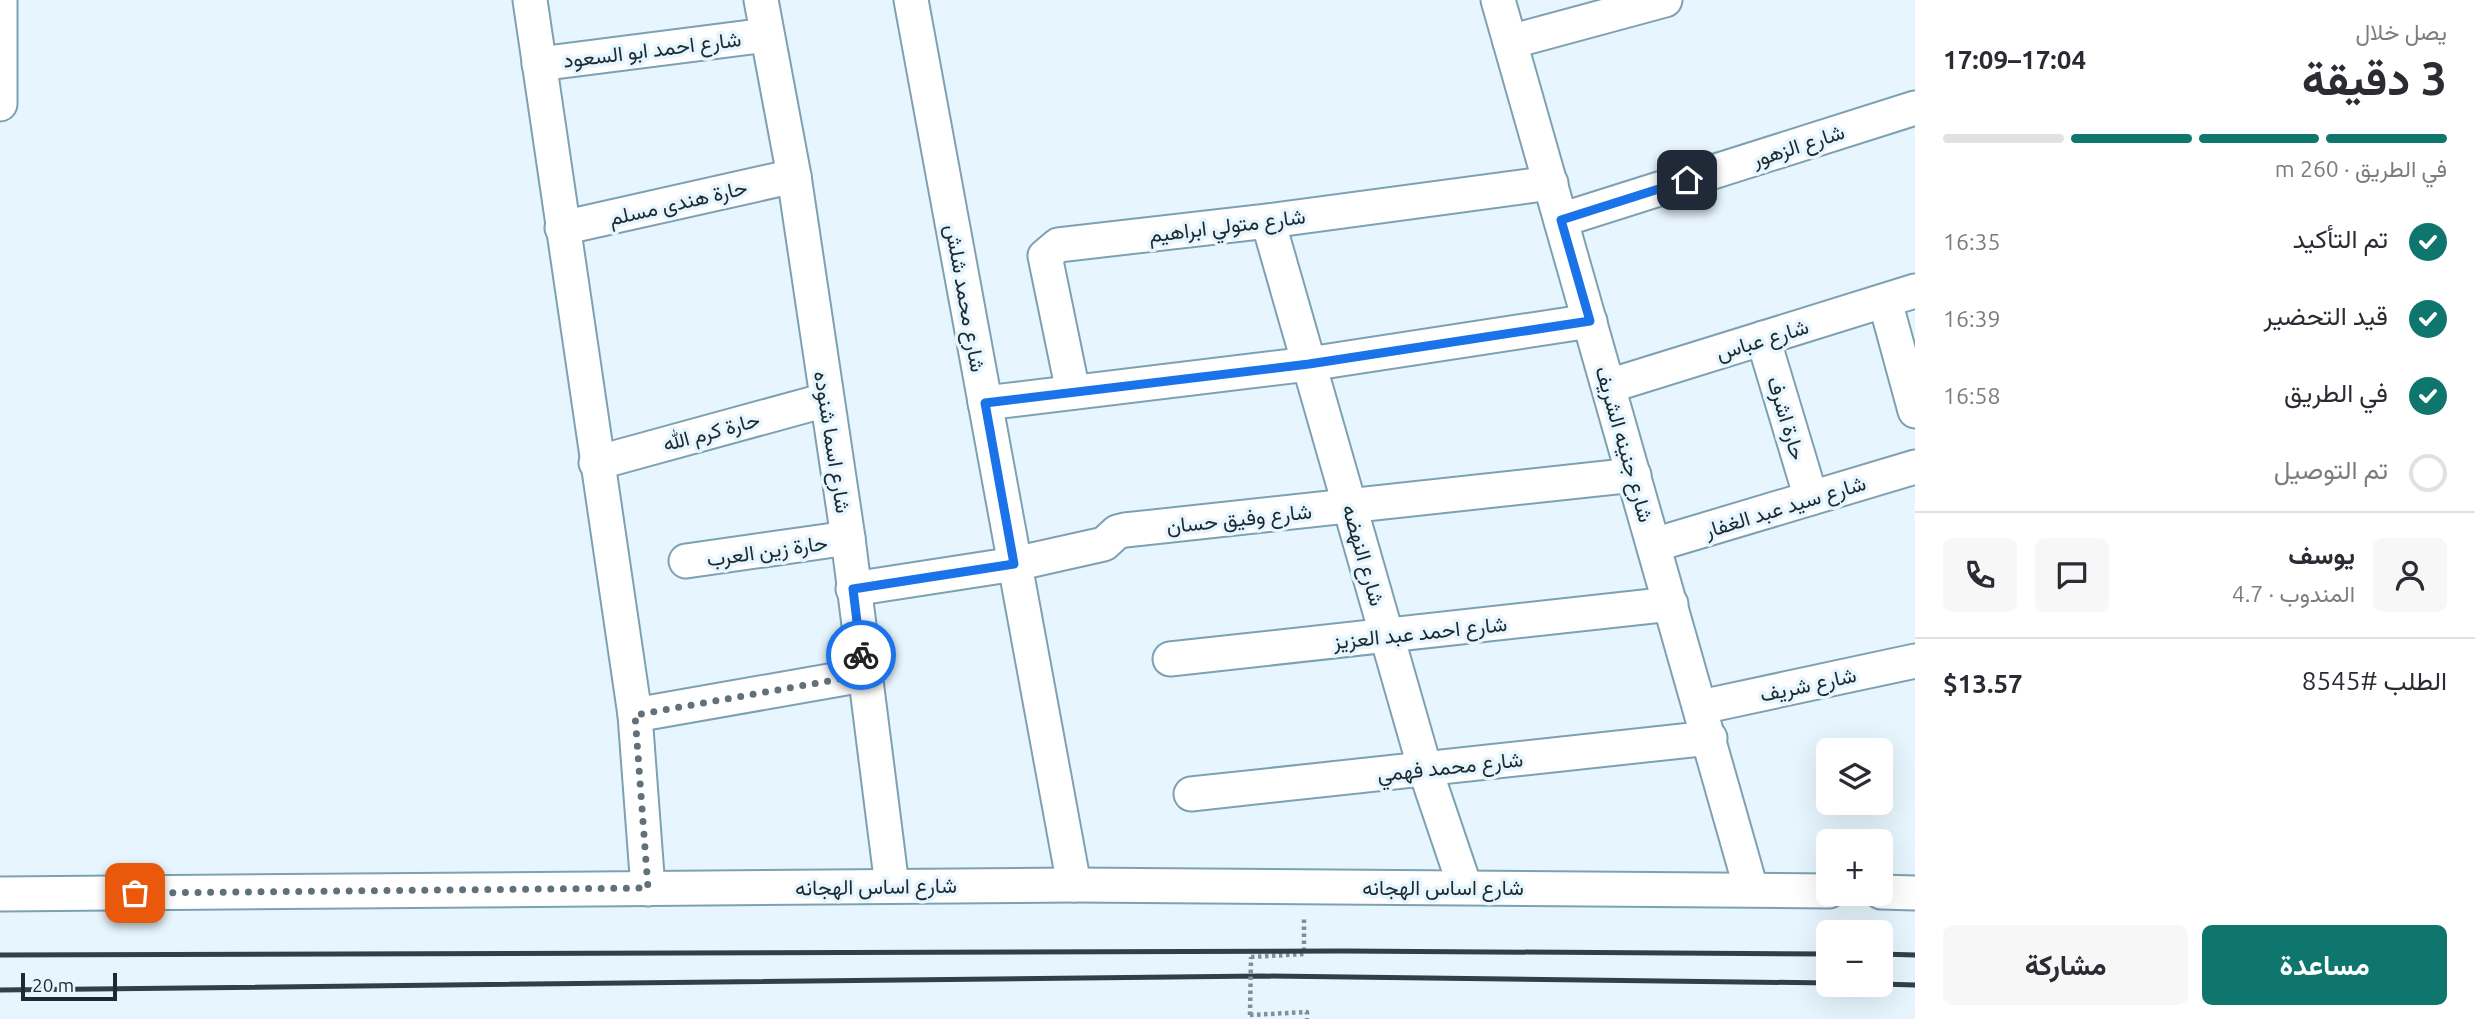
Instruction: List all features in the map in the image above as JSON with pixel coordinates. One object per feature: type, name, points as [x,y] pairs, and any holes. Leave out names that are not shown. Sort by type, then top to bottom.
[{"type":"street","points":[[530,0],[635,715],[648,888]]},
{"type":"street","name":"شارع محمد شلش","points":[[911,0],[1074,885]]},
{"type":"street","name":"شارع جنينه الشريف","points":[[1497,0],[1751,889]]},
{"type":"street","points":[[1510,43],[1663,0]]},
{"type":"street","points":[[0,2],[1,104]]},
{"type":"street","name":"شارع احمد ابو السعود","points":[[539,64],[766,10]]},
{"type":"street","name":"شارع اسما شنوده","points":[[766,10],[794,176],[848,538],[863,675],[892,886]]},
{"type":"street","name":"شارع الزهور","points":[[1561,220],[1915,108]]},
{"type":"street","name":"حارة هندى مسلم","points":[[562,229],[794,176]]},
{"type":"street","name":"شارع متولي ابراهيم","points":[[1073,392],[1046,266],[1045,256],[1049,249],[1073,243],[1268,221],[1551,183]]},
{"type":"street","name":"شارع النهضه","points":[[1268,221],[1425,769],[1465,887]]},
{"type":"street","points":[[1900,296],[1915,411]]},
{"type":"street","name":"شارع عباس","points":[[1609,386],[1900,296]]},
{"type":"street","points":[[985,403],[1309,364],[1590,321]]},
{"type":"street","name":"حارة اشرف","points":[[1763,338],[1811,498]]},
{"type":"street","name":"حارة كرم الله","points":[[596,463],[827,400]]},
{"type":"street","name":"شارع سيد عبد الغفار","points":[[1654,545],[1915,467]]},
{"type":"street","name":"شارع وفيق حسان","points":[[853,589],[1014,564],[1104,544],[1117,532],[1125,530],[1634,475]]},
{"type":"street","name":"حارة زين العرب","points":[[687,561],[848,538]]},
{"type":"street","name":"شارع احمد عبد العزيز","points":[[1170,659],[1671,604]]},
{"type":"street","name":"شارع شريف","points":[[1705,722],[1915,661]]},
{"type":"street","points":[[635,715],[863,675]]},
{"type":"street","name":"شارع محمد فهمي","points":[[1191,794],[1425,769],[1705,722]]},
{"type":"street","name":"شارع اساس الهجانه","points":[[0,894],[1074,885],[1816,891]]},
{"type":"street","points":[[1893,892],[1915,893]]},
{"type":"path","points":[[1304,954],[1251,957],[1250,1015],[1307,1012],[1307,1019]]},
{"type":"railway","points":[[0,955],[1344,951],[1816,954]]},
{"type":"railway","points":[[1893,954],[1915,955]]},
{"type":"railway","points":[[0,990],[1261,976],[1816,983]]},
{"type":"railway","points":[[1893,984],[1915,985]]},
{"type":"way so far","points":[[135,893],[648,888],[635,715],[863,675],[861,655]]},
{"type":"route","points":[[861,655],[853,589],[1014,564],[985,403],[1309,364],[1590,321],[1561,220],[1687,180]]}]
